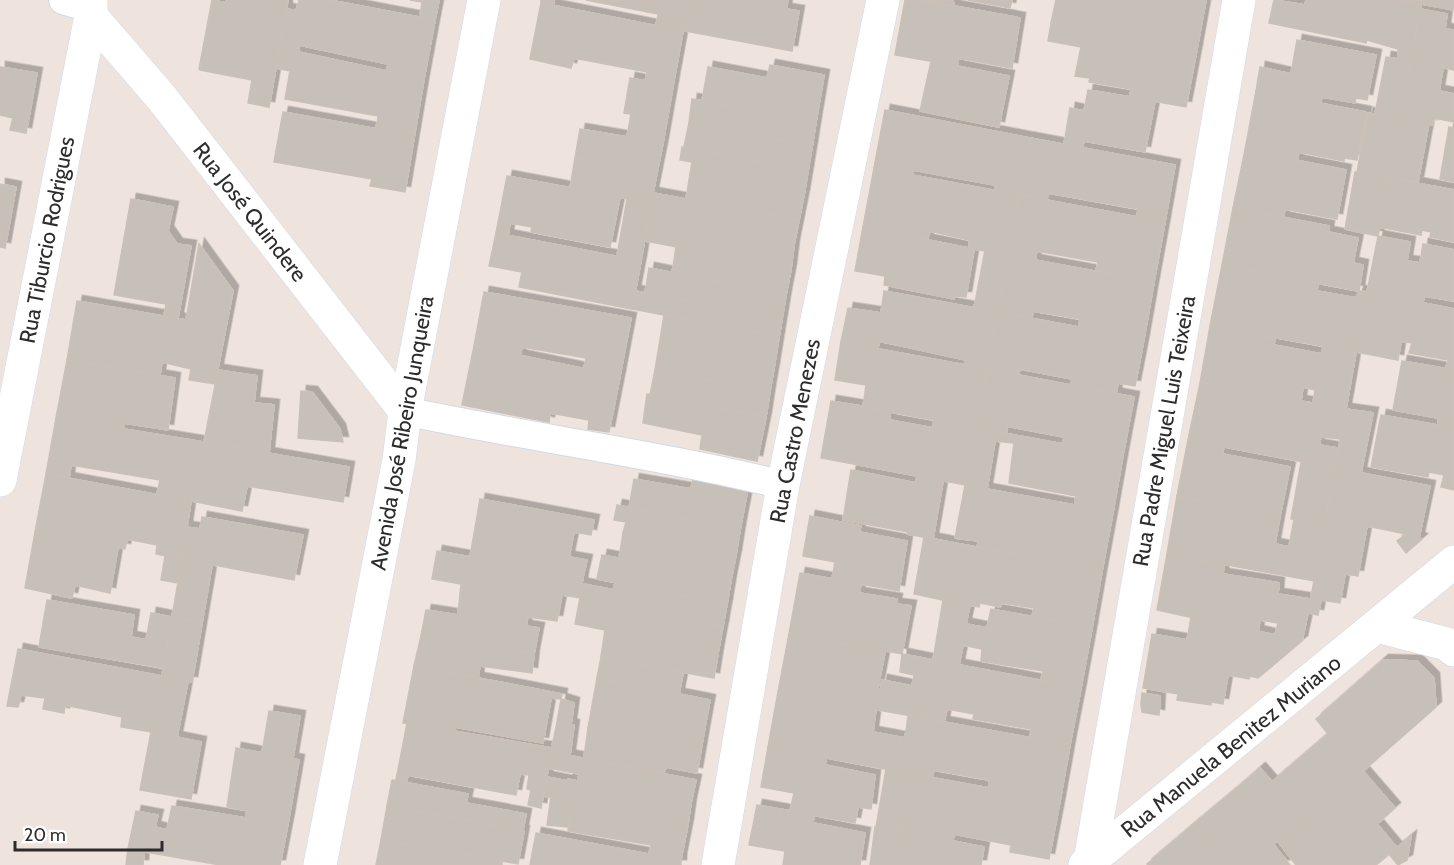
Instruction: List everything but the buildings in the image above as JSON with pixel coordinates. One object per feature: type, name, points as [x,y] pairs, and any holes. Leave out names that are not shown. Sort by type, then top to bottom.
[{"type":"street","name":"Avenida José Ribeiro Junqueira","points":[[320,865],[399,460],[405,411],[484,0]]},
{"type":"street","name":"Rua Castro Menezes","points":[[718,865],[783,485],[883,0]]},
{"type":"street","name":"Rua Padre Miguel Luis Teixeira","points":[[1088,863],[1239,0]]},
{"type":"street","name":"Rua José Quindere","points":[[84,6],[161,97],[405,411]]},
{"type":"street","name":"Rua Tiburcio Rodrigues","points":[[0,480],[84,6]]},
{"type":"street","name":"Rua Manuela Benitez Muriano","points":[[1088,863],[1454,562]]},
{"type":"street","points":[[1377,626],[1447,644],[1454,650]]},
{"type":"lane","points":[[405,411],[723,470],[783,485]]}]
